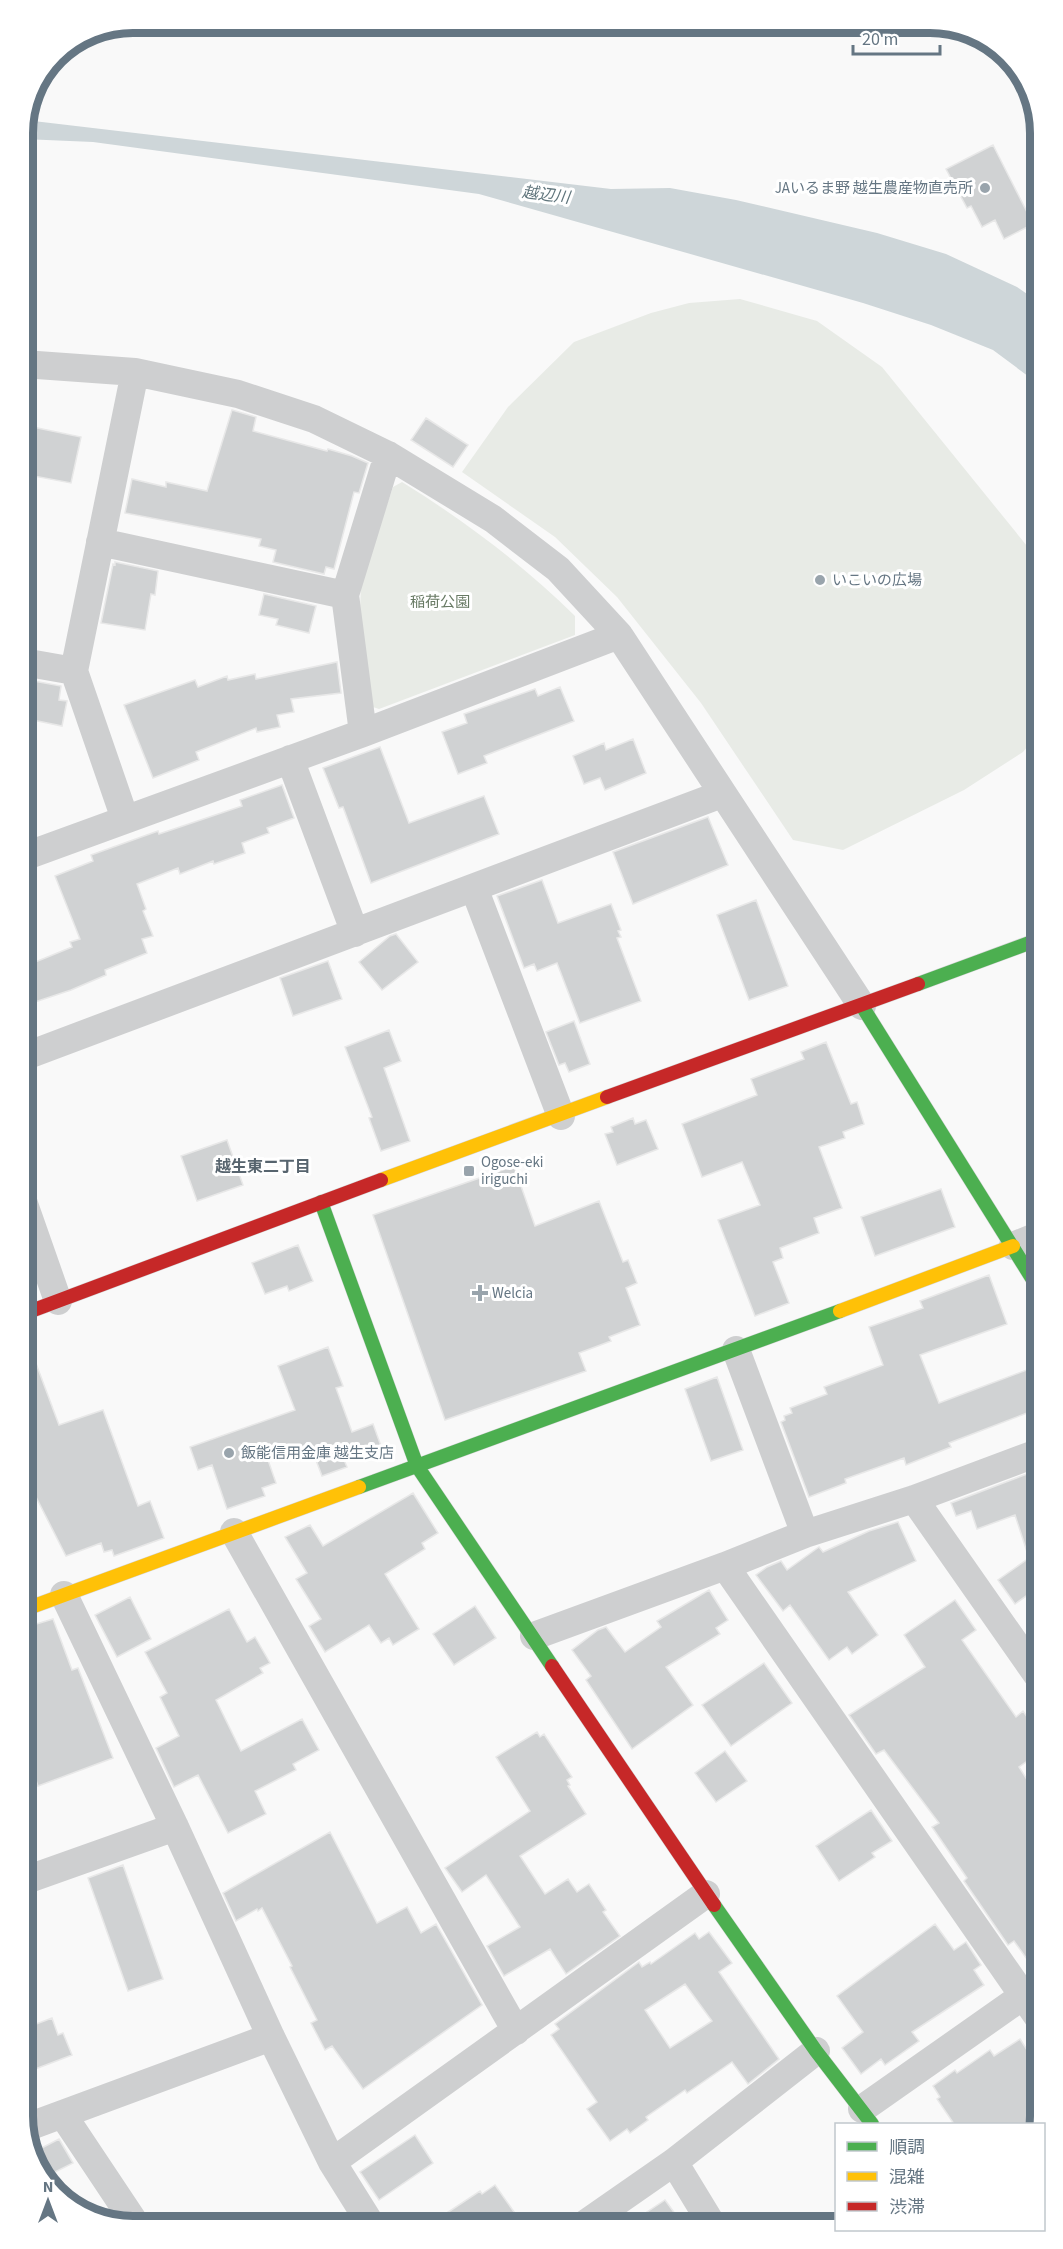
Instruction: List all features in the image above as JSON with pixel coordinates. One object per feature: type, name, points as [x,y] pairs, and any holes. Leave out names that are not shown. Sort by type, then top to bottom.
[{"type":"street","points":[[33,365],[135,372],[238,394],[314,419],[388,455],[493,519],[558,569],[619,635],[862,1006],[1030,1275]]},
{"type":"street","points":[[125,819],[74,671],[135,372]]},
{"type":"street","points":[[363,733],[345,595],[388,455]]},
{"type":"street","points":[[100,542],[345,595]]},
{"type":"street","points":[[33,852],[363,733],[619,635]]},
{"type":"street","points":[[33,664],[74,671]]},
{"type":"street","points":[[290,759],[355,933]]},
{"type":"street","points":[[33,1054],[722,794]]},
{"type":"street","points":[[474,888],[561,1116]]},
{"type":"street","points":[[33,1310],[321,1202],[1030,943]]},
{"type":"street","points":[[321,1202],[417,1466],[534,1636],[706,1894],[816,2051],[867,2117],[1030,1992]]},
{"type":"street","points":[[33,1230],[57,1301]]},
{"type":"street","points":[[33,1606],[736,1350],[1030,1239]]},
{"type":"street","points":[[736,1350],[805,1534]]},
{"type":"street","points":[[534,1636],[726,1566],[805,1534],[914,1499],[1030,1456]]},
{"type":"street","points":[[914,1499],[1030,1663]]},
{"type":"street","points":[[234,1532],[516,2031]]},
{"type":"street","points":[[726,1566],[1030,1987]]},
{"type":"street","points":[[64,1595],[175,1827],[271,2037],[332,2162],[366,2216]]},
{"type":"street","points":[[33,1877],[175,1827]]},
{"type":"street","points":[[332,2162],[706,1894]]},
{"type":"street","points":[[34,2125],[271,2037]]},
{"type":"street","points":[[596,2216],[674,2162],[816,2051]]},
{"type":"street","points":[[63,2115],[130,2216]]},
{"type":"street","points":[[674,2162],[707,2216]]},
{"type":"green space","name":"いこいの広場","points":[[740,299],[817,321],[882,367],[1030,550],[1030,743],[1023,752],[964,790],[843,850],[793,840],[701,703],[617,597],[555,537],[462,472],[508,407],[574,342],[651,313],[689,303]]},
{"type":"green space","name":"稲荷公園","points":[[402,482],[448,512],[514,561],[575,616],[575,635],[379,709],[370,706],[360,611],[361,581],[393,487]]},
{"type":"water","name":"越辺川","points":[[34,121],[611,189],[670,188],[736,200],[877,233],[946,254],[1017,287],[1030,296],[1030,378],[993,350],[931,325],[863,303],[479,194],[93,142],[33,139]]},
{"type":"building","name":"JAいるま野 越生農産物直売所","points":[[993,145],[1030,218],[1030,226],[1004,239],[995,220],[982,227],[971,206],[967,208],[946,169]]},
{"type":"building","points":[[232,410],[256,417],[253,431],[327,451],[328,449],[368,463],[359,493],[354,492],[334,569],[326,567],[324,574],[273,562],[276,550],[259,546],[261,539],[125,513],[132,479],[166,487],[166,482],[207,491]]},
{"type":"building","points":[[426,418],[468,445],[453,467],[411,440]]},
{"type":"building","points":[[33,427],[81,437],[71,483],[33,476]]},
{"type":"building","points":[[115,562],[158,571],[155,595],[151,594],[145,630],[101,623]]},
{"type":"building","points":[[264,594],[316,606],[309,633],[276,625],[278,619],[259,615]]},
{"type":"building","points":[[337,662],[341,693],[291,699],[294,712],[277,715],[280,727],[257,732],[256,728],[196,752],[199,760],[153,778],[124,705],[195,680],[198,687],[227,676],[228,680],[255,674],[256,679]]},
{"type":"building","points":[[33,681],[61,686],[59,700],[67,701],[62,726],[33,720]]},
{"type":"building","points":[[560,687],[574,721],[484,756],[487,763],[458,774],[442,732],[467,723],[464,714],[535,689],[538,696]]},
{"type":"building","points":[[633,739],[646,773],[605,790],[600,778],[584,784],[573,756],[604,743],[606,750]]},
{"type":"building","points":[[380,747],[409,823],[484,796],[499,834],[371,883],[343,807],[339,808],[323,768]]},
{"type":"building","points":[[282,785],[294,818],[267,828],[269,833],[242,843],[245,853],[214,864],[213,861],[180,874],[178,868],[137,884],[146,909],[143,911],[153,936],[142,939],[147,953],[105,970],[106,975],[33,1003],[33,963],[72,947],[70,942],[80,939],[55,876],[93,861],[91,855],[158,831],[159,834],[242,806],[240,800]]},
{"type":"building","points":[[708,817],[728,865],[633,904],[613,852]]},
{"type":"building","points":[[542,880],[558,923],[611,904],[621,930],[618,931],[621,937],[617,938],[641,1001],[580,1023],[557,963],[537,971],[534,964],[524,968],[497,896]]},
{"type":"building","points":[[756,900],[788,986],[749,1000],[717,915]]},
{"type":"building","points":[[396,934],[418,962],[382,990],[359,962],[390,936]]},
{"type":"building","points":[[328,961],[342,999],[293,1016],[280,978]]},
{"type":"building","points":[[574,1021],[590,1064],[569,1072],[565,1063],[559,1065],[546,1032]]},
{"type":"building","points":[[389,1030],[401,1061],[384,1068],[410,1141],[381,1151],[369,1118],[372,1117],[345,1047]]},
{"type":"building","points":[[826,1042],[851,1104],[857,1102],[864,1124],[843,1132],[845,1138],[819,1147],[842,1208],[814,1218],[819,1233],[780,1248],[783,1258],[773,1262],[789,1303],[755,1316],[718,1220],[760,1205],[742,1162],[702,1177],[682,1124],[757,1095],[751,1079],[804,1059],[801,1052]]},
{"type":"building","points":[[633,1118],[635,1124],[646,1120],[658,1149],[617,1165],[605,1134],[613,1132],[611,1127]]},
{"type":"building","points":[[227,1140],[243,1185],[197,1201],[181,1156]]},
{"type":"building","name":"Welcia","points":[[514,1166],[535,1226],[599,1201],[623,1262],[628,1260],[637,1283],[626,1288],[640,1325],[609,1337],[611,1341],[579,1353],[586,1371],[445,1420],[373,1215]]},
{"type":"building","points":[[941,1189],[955,1227],[875,1256],[861,1217]]},
{"type":"building","points":[[298,1245],[313,1281],[289,1291],[287,1286],[265,1294],[252,1263]]},
{"type":"building","points":[[989,1275],[1007,1324],[920,1355],[939,1403],[1030,1369],[1030,1412],[949,1443],[951,1447],[906,1465],[904,1458],[845,1479],[846,1483],[809,1497],[781,1422],[785,1420],[784,1416],[792,1413],[790,1408],[827,1394],[824,1387],[883,1365],[869,1327],[923,1308],[920,1301]]},
{"type":"building","points":[[328,1347],[343,1386],[336,1388],[352,1432],[373,1424],[381,1446],[344,1460],[347,1467],[322,1476],[310,1444],[268,1460],[276,1483],[262,1488],[265,1496],[227,1509],[212,1465],[198,1470],[190,1447],[295,1410],[278,1366]]},
{"type":"building","points":[[33,1355],[59,1425],[103,1410],[138,1506],[150,1501],[164,1538],[114,1556],[112,1550],[104,1552],[101,1543],[66,1556],[35,1495],[33,1496]]},
{"type":"building","points":[[717,1377],[743,1450],[711,1461],[685,1389]]},
{"type":"building","points":[[1030,1473],[1030,1593],[1015,1604],[998,1580],[1029,1558],[1015,1515],[977,1529],[971,1511],[956,1516],[951,1503]]},
{"type":"building","points":[[413,1493],[438,1533],[422,1543],[425,1549],[385,1574],[419,1629],[393,1645],[389,1638],[381,1643],[369,1625],[325,1652],[309,1626],[321,1619],[296,1579],[307,1573],[285,1537],[310,1525],[323,1546]]},
{"type":"building","points":[[898,1522],[916,1561],[848,1592],[878,1635],[852,1654],[847,1647],[829,1660],[790,1605],[783,1611],[756,1575],[781,1561],[787,1570],[819,1547],[823,1552],[869,1531]]},
{"type":"building","points":[[709,1590],[728,1620],[716,1628],[720,1634],[666,1667],[693,1705],[632,1749],[586,1680],[591,1676],[572,1650],[598,1630],[606,1627],[625,1652],[661,1627],[657,1621]]},
{"type":"building","points":[[130,1597],[151,1639],[117,1657],[95,1615]]},
{"type":"building","points":[[955,1600],[976,1630],[962,1640],[1016,1717],[1023,1711],[1030,1721],[1030,1759],[1019,1767],[1030,1784],[1030,1963],[1014,1941],[1008,1945],[964,1881],[967,1878],[932,1827],[939,1823],[884,1750],[876,1754],[849,1715],[925,1667],[904,1635]]},
{"type":"building","points":[[475,1606],[496,1638],[454,1665],[433,1634]]},
{"type":"building","points":[[229,1609],[247,1642],[255,1637],[270,1663],[260,1668],[263,1673],[216,1700],[241,1751],[302,1719],[319,1750],[293,1764],[296,1770],[255,1791],[266,1814],[228,1833],[198,1775],[174,1787],[156,1748],[179,1736],[160,1697],[167,1693],[145,1652]]},
{"type":"building","points":[[53,1619],[72,1670],[78,1668],[113,1758],[38,1786],[33,1772],[33,1625]]},
{"type":"building","points":[[764,1663],[792,1703],[731,1746],[702,1705]]},
{"type":"building","points":[[537,1732],[540,1737],[544,1734],[572,1777],[567,1780],[570,1785],[568,1786],[586,1814],[520,1856],[545,1894],[568,1879],[577,1892],[589,1884],[606,1910],[603,1912],[620,1936],[566,1974],[550,1949],[504,1976],[487,1946],[520,1927],[486,1875],[462,1892],[445,1868],[530,1811],[496,1757]]},
{"type":"building","points":[[725,1751],[747,1781],[716,1802],[695,1773]]},
{"type":"building","points":[[871,1810],[892,1841],[872,1853],[875,1857],[839,1881],[816,1846]]},
{"type":"building","points":[[330,1832],[377,1923],[407,1907],[421,1933],[436,1924],[482,2005],[363,2089],[332,2046],[325,2050],[311,2023],[317,2020],[262,1908],[236,1921],[223,1893]]},
{"type":"building","points":[[123,1865],[163,1979],[128,1991],[88,1878]]},
{"type":"building","points":[[935,1924],[954,1950],[966,1942],[981,1965],[974,1970],[984,1985],[912,2032],[919,2041],[885,2065],[881,2059],[861,2074],[842,2048],[863,2032],[837,1996]]},
{"type":"building","points":[[709,1932],[732,1963],[719,1972],[779,2059],[748,2084],[732,2062],[687,2093],[685,2090],[646,2117],[648,2120],[630,2133],[627,2129],[610,2141],[587,2109],[597,2102],[551,2035],[559,2029],[555,2024],[639,1962],[642,1967],[650,1962],[651,1964],[695,1933],[699,1939]],"holes":[[[685,1984],[712,2021],[670,2048],[645,2010]]]},
{"type":"building","points":[[52,2018],[58,2035],[63,2033],[72,2055],[33,2070],[33,2025]]},
{"type":"building","points":[[1020,2039],[1030,2054],[1029,2123],[953,2123],[937,2099],[940,2097],[933,2086],[955,2070],[957,2073],[990,2050],[994,2056]]},
{"type":"building","points":[[415,2135],[433,2163],[379,2200],[360,2172]]},
{"type":"building","points":[[59,2139],[73,2163],[57,2171],[50,2171],[39,2149]]},
{"type":"building","points":[[495,2185],[517,2216],[442,2216],[480,2191],[482,2194]]},
{"type":"building","points":[[665,2200],[677,2216],[641,2216]]},
{"type":"traffic: fast","points":[[918,984],[1030,943]]},
{"type":"traffic: fast","points":[[862,1006],[1030,1275]]},
{"type":"traffic: fast","points":[[321,1202],[417,1466],[552,1666]]},
{"type":"traffic: fast","points":[[359,1487],[840,1311]]},
{"type":"traffic: fast","points":[[714,1905],[816,2051],[871,2123]]},
{"type":"traffic: slow","points":[[381,1180],[607,1097]]},
{"type":"traffic: slow","points":[[840,1311],[1013,1246]]},
{"type":"traffic: slow","points":[[33,1606],[359,1487]]},
{"type":"traffic: jam","points":[[607,1097],[918,984]]},
{"type":"traffic: jam","points":[[33,1310],[381,1180]]},
{"type":"traffic: jam","points":[[552,1666],[714,1905]]},
{"type":"place","name":"JAいるま野 越生農産物直売所","points":[[985,188]]},
{"type":"place","name":"いこいの広場","points":[[820,580]]},
{"type":"place","name":"Ogose-eki iriguchi","points":[[469,1171]]},
{"type":"place","name":"Welcia","points":[[480,1293]]},
{"type":"place","name":"飯能信用金庫 越生支店","points":[[229,1453]]},
{"type":"district","name":"越生東二丁目","points":[[263,1167]]}]
